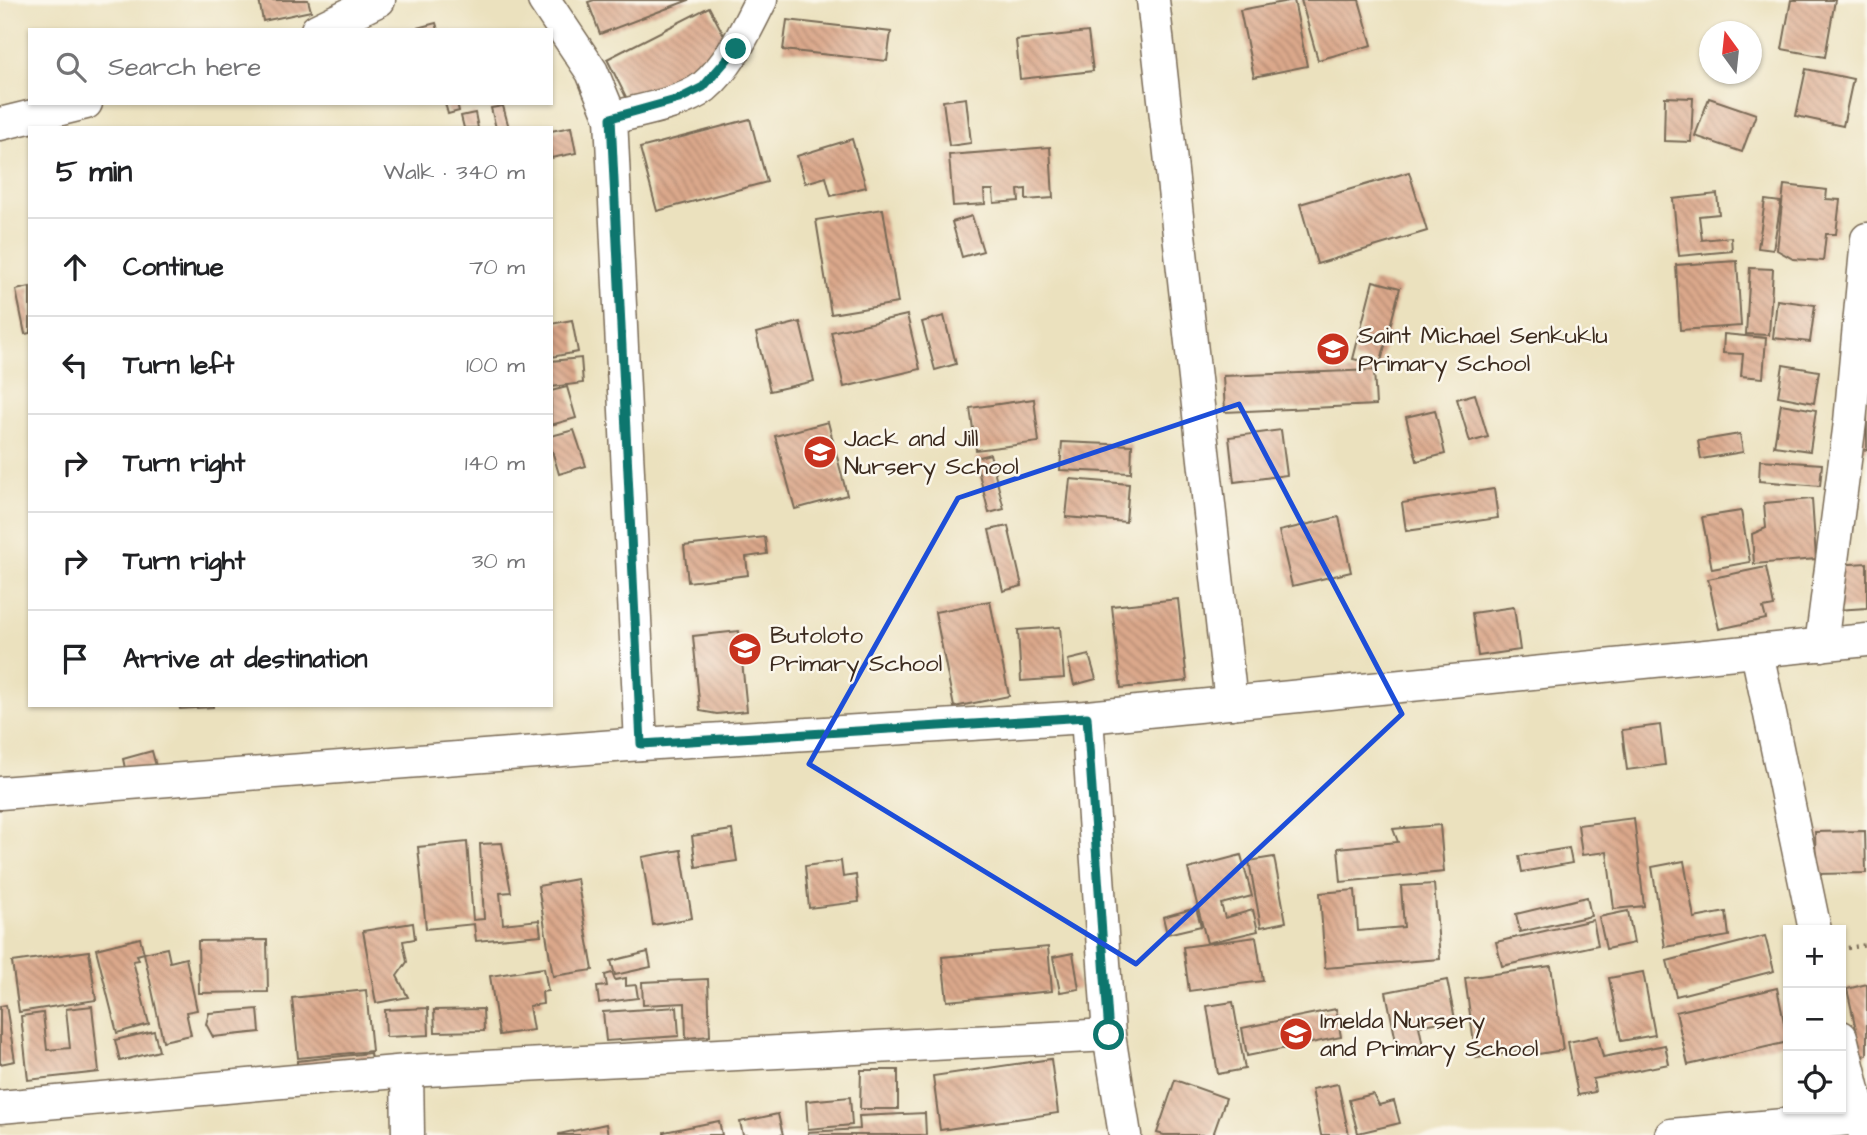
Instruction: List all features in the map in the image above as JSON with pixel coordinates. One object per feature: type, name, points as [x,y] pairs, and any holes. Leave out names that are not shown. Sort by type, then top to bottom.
[{"type":"street","points":[[321,28],[379,0]]},
{"type":"street","points":[[544,0],[592,72],[611,118],[641,744]]},
{"type":"street","points":[[611,118],[679,99],[703,87],[736,49],[761,0]]},
{"type":"street","points":[[1153,0],[1231,703]]},
{"type":"street","points":[[0,124],[78,105]]},
{"type":"street","points":[[1821,645],[1850,422],[1867,239]]},
{"type":"street","points":[[0,793],[641,744],[1087,717],[1867,640]]},
{"type":"street","points":[[1757,652],[1814,925]]},
{"type":"street","points":[[1087,717],[1109,1035],[1125,1135]]},
{"type":"street","points":[[0,1107],[407,1071],[1109,1035]]},
{"type":"street","points":[[1671,1135],[1863,1127],[1844,1051]]},
{"type":"street","points":[[407,1071],[408,1135]]},
{"type":"path","points":[[1846,948],[1867,945]]},
{"type":"highlighted area","points":[[1239,404],[1402,714],[1136,964],[809,764],[958,498]]},
{"type":"building","points":[[259,0],[308,0],[311,11],[263,21]]},
{"type":"building","points":[[689,0],[600,34],[588,2]]},
{"type":"building","points":[[1294,0],[1307,66],[1254,77],[1240,10]]},
{"type":"building","points":[[1301,0],[1359,0],[1372,45],[1318,60]]},
{"type":"building","points":[[1791,0],[1835,0],[1825,57],[1782,49]]},
{"type":"building","points":[[709,7],[735,56],[632,109],[607,59]]},
{"type":"building","points":[[787,20],[891,32],[887,61],[783,50]]},
{"type":"building","points":[[436,23],[437,28],[417,28]]},
{"type":"building","points":[[1088,32],[1093,71],[1020,79],[1016,40]]},
{"type":"building","points":[[1806,69],[1853,79],[1843,126],[1796,116]]},
{"type":"building","points":[[1665,97],[1693,98],[1691,142],[1664,141]]},
{"type":"building","points":[[966,98],[971,143],[949,146],[943,101]]},
{"type":"building","points":[[1709,98],[1756,114],[1742,152],[1695,136]]},
{"type":"building","points":[[446,105],[458,105],[459,111],[448,114]]},
{"type":"building","points":[[503,106],[508,126],[496,126],[491,108]]},
{"type":"building","points":[[475,113],[478,126],[464,126],[461,116]]},
{"type":"building","points":[[750,119],[767,182],[657,211],[640,148]]},
{"type":"building","points":[[571,127],[576,153],[553,158],[553,131]]},
{"type":"building","points":[[852,139],[866,187],[831,196],[826,177],[805,183],[797,156]]},
{"type":"building","points":[[1050,147],[1053,198],[1026,200],[1026,189],[1018,190],[1019,201],[994,203],[993,190],[984,190],[985,204],[953,206],[949,155]]},
{"type":"building","points":[[1409,172],[1427,231],[1317,264],[1300,204]]},
{"type":"building","points":[[1784,185],[1827,190],[1826,199],[1840,200],[1836,234],[1826,234],[1823,261],[1793,259],[1777,250]]},
{"type":"building","points":[[1717,194],[1719,214],[1699,216],[1702,240],[1731,237],[1732,251],[1679,256],[1673,199]]},
{"type":"building","points":[[1765,200],[1781,202],[1773,250],[1758,248]]},
{"type":"building","points":[[883,209],[898,303],[831,314],[816,220]]},
{"type":"building","points":[[972,216],[983,251],[962,257],[952,222]]},
{"type":"building","points":[[1737,261],[1741,326],[1680,330],[1676,265]]},
{"type":"building","points":[[1750,268],[1773,269],[1769,335],[1746,334]]},
{"type":"building","points":[[1373,281],[1400,288],[1380,365],[1353,359]]},
{"type":"building","points":[[28,287],[28,333],[25,334],[16,290]]},
{"type":"building","points":[[1777,300],[1815,305],[1810,342],[1773,338]]},
{"type":"building","points":[[907,315],[920,369],[844,387],[831,332]]},
{"type":"building","points":[[944,316],[956,364],[935,370],[922,322]]},
{"type":"building","points":[[572,320],[578,352],[553,357],[553,324]]},
{"type":"building","points":[[800,322],[814,381],[770,391],[756,333]]},
{"type":"building","points":[[1724,334],[1766,338],[1763,378],[1741,376],[1743,354],[1723,353]]},
{"type":"building","points":[[581,358],[583,383],[553,387],[553,361]]},
{"type":"building","points":[[1783,365],[1819,371],[1814,403],[1778,396]]},
{"type":"building","points":[[1374,370],[1376,405],[1225,412],[1223,376]]},
{"type":"building","points":[[567,387],[576,418],[553,424],[553,390]]},
{"type":"building","points":[[1475,394],[1488,437],[1470,442],[1457,399]]},
{"type":"building","points":[[1034,399],[1039,442],[976,450],[970,408]]},
{"type":"building","points":[[1867,402],[1867,450],[1854,448]]},
{"type":"building","points":[[1781,404],[1816,410],[1810,451],[1774,446]]},
{"type":"building","points":[[1435,410],[1445,454],[1417,461],[1406,417]]},
{"type":"building","points":[[828,422],[847,495],[795,509],[775,436]]},
{"type":"building","points":[[574,430],[586,466],[559,474],[553,454],[553,435]]},
{"type":"building","points":[[1281,430],[1287,475],[1234,482],[1229,437]]},
{"type":"building","points":[[1740,434],[1743,452],[1701,459],[1698,441]]},
{"type":"building","points":[[1062,442],[1132,445],[1131,473],[1060,470]]},
{"type":"building","points":[[990,454],[1004,509],[989,513],[975,458]]},
{"type":"building","points":[[1760,460],[1822,464],[1820,486],[1759,481]]},
{"type":"building","points":[[1070,479],[1129,484],[1126,522],[1066,517]]},
{"type":"building","points":[[1494,489],[1498,518],[1406,531],[1402,503]]},
{"type":"building","points":[[1812,499],[1816,559],[1754,564],[1752,534],[1766,528],[1764,503]]},
{"type":"building","points":[[1741,511],[1750,562],[1712,569],[1702,517]]},
{"type":"building","points":[[1339,517],[1351,572],[1292,586],[1279,531]]},
{"type":"building","points":[[1008,526],[1022,586],[1003,591],[989,530]]},
{"type":"building","points":[[765,537],[767,554],[746,557],[748,575],[688,582],[684,546]]},
{"type":"building","points":[[1867,563],[1867,608],[1836,610],[1834,565]]},
{"type":"building","points":[[1766,567],[1774,606],[1763,608],[1766,619],[1719,629],[1708,579]]},
{"type":"building","points":[[1178,599],[1187,681],[1121,688],[1112,606]]},
{"type":"building","points":[[990,601],[1009,696],[954,707],[935,612]]},
{"type":"building","points":[[1514,607],[1520,650],[1478,656],[1472,613]]},
{"type":"building","points":[[1060,627],[1064,678],[1021,681],[1018,630]]},
{"type":"building","points":[[739,631],[747,711],[717,714],[700,711],[693,636]]},
{"type":"building","points":[[1089,655],[1096,679],[1074,685],[1068,660]]},
{"type":"building","points":[[180,707],[213,707],[180,709]]},
{"type":"building","points":[[1660,725],[1665,765],[1627,770],[1622,730]]},
{"type":"building","points":[[152,751],[156,766],[126,773],[123,759]]},
{"type":"building","points":[[1634,818],[1644,906],[1614,909],[1607,852],[1582,855],[1578,825]]},
{"type":"building","points":[[1440,825],[1444,872],[1341,882],[1338,848],[1398,842],[1393,829]]},
{"type":"building","points":[[732,830],[737,861],[696,867],[692,836]]},
{"type":"building","points":[[1865,831],[1866,873],[1816,874],[1815,832]]},
{"type":"building","points":[[467,842],[473,920],[484,919],[480,844],[502,843],[511,892],[500,893],[503,924],[539,920],[541,935],[476,941],[474,924],[426,929],[418,847]]},
{"type":"building","points":[[1569,848],[1572,863],[1522,872],[1519,856]]},
{"type":"building","points":[[681,850],[692,918],[653,925],[642,857]]},
{"type":"building","points":[[1241,855],[1252,896],[1221,904],[1225,918],[1253,910],[1258,931],[1207,943],[1188,869]]},
{"type":"building","points":[[1274,857],[1286,922],[1261,927],[1249,861]]},
{"type":"building","points":[[841,861],[843,877],[856,875],[859,902],[809,908],[805,866]]},
{"type":"building","points":[[1684,861],[1694,918],[1726,912],[1729,936],[1665,947],[1652,867]]},
{"type":"building","points":[[577,879],[593,970],[553,976],[538,886]]},
{"type":"building","points":[[1434,884],[1440,959],[1325,968],[1320,893],[1355,890],[1358,931],[1404,927],[1401,886]]},
{"type":"building","points":[[1587,897],[1591,916],[1520,932],[1516,914]]},
{"type":"building","points":[[1196,908],[1201,926],[1167,934],[1163,917]]},
{"type":"building","points":[[1628,911],[1634,943],[1606,949],[1599,917]]},
{"type":"building","points":[[1593,920],[1598,945],[1502,966],[1496,942]]},
{"type":"building","points":[[413,923],[415,939],[403,941],[407,962],[397,976],[408,997],[376,1003],[363,931]]},
{"type":"building","points":[[1765,936],[1774,971],[1676,996],[1667,961]]},
{"type":"building","points":[[1256,937],[1263,981],[1189,991],[1183,947]]},
{"type":"building","points":[[140,938],[144,953],[137,955],[139,960],[133,961],[149,1024],[117,1033],[96,949]]},
{"type":"building","points":[[267,940],[268,992],[199,993],[198,941]]},
{"type":"building","points":[[1048,947],[1052,991],[947,1001],[942,957]]},
{"type":"building","points":[[167,948],[170,962],[186,958],[197,1010],[186,1012],[191,1035],[163,1041],[144,953]]},
{"type":"building","points":[[89,951],[96,1000],[19,1012],[12,962]]},
{"type":"building","points":[[648,952],[651,967],[615,975],[611,961]]},
{"type":"building","points":[[1073,953],[1079,989],[1060,992],[1053,957]]},
{"type":"building","points":[[1551,966],[1563,1050],[1532,1055],[1532,1049],[1476,1058],[1465,978]]},
{"type":"building","points":[[544,968],[548,991],[542,992],[543,1004],[529,1006],[533,1030],[499,1035],[490,976]]},
{"type":"building","points":[[1643,972],[1655,1035],[1621,1041],[1609,978]]},
{"type":"building","points":[[612,973],[615,980],[626,978],[626,986],[636,985],[638,998],[599,1003],[597,987],[607,986],[605,975]]},
{"type":"building","points":[[708,979],[710,1036],[686,1038],[685,1003],[643,1005],[642,982]]},
{"type":"building","points":[[1447,980],[1455,1019],[1419,1026],[1424,1051],[1399,1056],[1386,992]]},
{"type":"building","points":[[1867,984],[1867,1055],[1862,1056],[1847,989]]},
{"type":"building","points":[[1777,988],[1783,1017],[1783,1043],[1688,1065],[1676,1012]]},
{"type":"building","points":[[366,990],[372,1051],[298,1058],[292,998]]},
{"type":"building","points":[[1233,1002],[1245,1069],[1218,1074],[1207,1006]]},
{"type":"building","points":[[6,1005],[15,1061],[0,1064],[0,1006]]},
{"type":"building","points":[[92,1006],[99,1072],[28,1080],[21,1016],[43,1013],[47,1050],[70,1048],[66,1009]]},
{"type":"building","points":[[677,1007],[679,1036],[606,1041],[603,1012]]},
{"type":"building","points":[[428,1008],[429,1035],[386,1037],[385,1010]]},
{"type":"building","points":[[258,1009],[260,1032],[213,1037],[206,1024],[209,1013]]},
{"type":"building","points":[[483,1009],[484,1031],[435,1032],[434,1010]]},
{"type":"building","points":[[1336,1009],[1341,1037],[1247,1056],[1242,1028]]},
{"type":"building","points":[[154,1031],[159,1051],[120,1061],[115,1040]]},
{"type":"building","points":[[1598,1036],[1603,1057],[1665,1045],[1669,1064],[1593,1079],[1595,1092],[1578,1095],[1568,1042]]},
{"type":"building","points":[[370,1053],[371,1060],[297,1069],[297,1061]]},
{"type":"building","points":[[1051,1059],[1058,1113],[940,1130],[933,1076]]},
{"type":"building","points":[[861,1070],[898,1070],[898,1109],[860,1109]]},
{"type":"building","points":[[1175,1080],[1226,1098],[1213,1135],[1157,1133]]},
{"type":"building","points":[[1338,1084],[1349,1135],[1321,1135],[1312,1089]]},
{"type":"building","points":[[1373,1094],[1379,1105],[1394,1101],[1400,1123],[1358,1133],[1349,1100]]},
{"type":"building","points":[[850,1097],[852,1125],[808,1129],[806,1101]]},
{"type":"building","points":[[925,1113],[926,1135],[808,1135],[808,1132],[860,1129],[859,1116]]},
{"type":"building","points":[[778,1114],[783,1135],[743,1135],[740,1122]]},
{"type":"building","points":[[719,1121],[722,1135],[664,1135],[664,1132]]},
{"type":"building","points":[[606,1124],[608,1135],[559,1135],[559,1134]]},
{"type":"place","name":"Saint Michael Senkuklu Primary School","points":[[1333,349]]},
{"type":"place","name":"Jack and Jill Nursery School","points":[[820,452]]},
{"type":"place","name":"Butoloto Primary School","points":[[745,649]]},
{"type":"place","name":"Imelda Nursery and Primary School","points":[[1296,1034]]},
{"type":"route","points":[[736,49],[703,87],[679,99],[611,118],[641,744],[1087,717],[1109,1035]]}]
